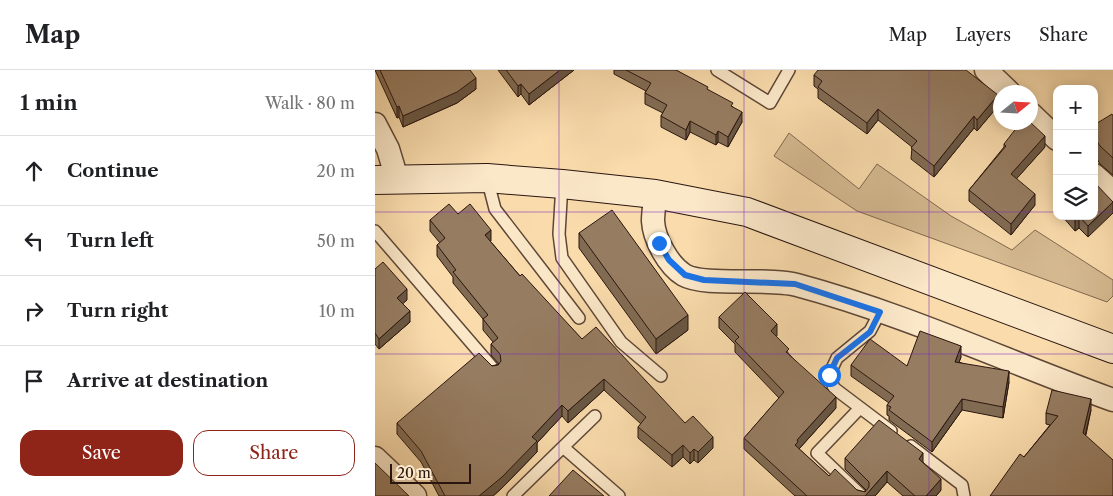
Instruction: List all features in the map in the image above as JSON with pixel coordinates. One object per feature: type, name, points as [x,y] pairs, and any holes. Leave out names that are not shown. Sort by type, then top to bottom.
[{"type":"street","points":[[986,70],[1002,85]]},
{"type":"street","points":[[1038,121],[1053,135]]},
{"type":"street","points":[[375,124],[388,149],[386,180],[487,178],[562,184],[655,194],[747,212],[1113,349]]},
{"type":"street","points":[[1098,179],[1113,192]]},
{"type":"street","points":[[655,194],[653,222],[659,243],[669,260],[685,275],[704,280],[795,284],[880,312],[1113,400]]},
{"type":"street","points":[[375,458],[415,496]]},
{"type":"lane","points":[[717,70],[770,103],[789,70]]},
{"type":"lane","points":[[487,178],[495,209],[579,318]]},
{"type":"lane","points":[[562,184],[559,234],[562,258],[621,342],[661,376]]},
{"type":"lane","points":[[375,231],[495,370]]},
{"type":"lane","points":[[880,312],[870,332],[837,358],[829,375],[834,388],[962,485],[964,496]]},
{"type":"lane","points":[[860,408],[817,453],[862,496]]},
{"type":"lane","points":[[513,496],[595,416]]},
{"type":"lane","points":[[563,447],[619,496]]},
{"type":"shaded area","points":[[789,133],[859,189],[877,164],[951,216],[1012,250],[1035,230],[1113,280],[1113,296],[1107,302],[857,211],[774,156]]},
{"type":"building","points":[[380,70],[470,70],[476,78],[457,92],[403,116]]},
{"type":"building","points":[[506,70],[560,70],[529,94],[521,84],[518,86]]},
{"type":"building","points":[[626,70],[676,70],[708,87],[707,89],[733,103],[731,106],[742,112],[728,137],[718,131],[716,135],[690,121],[686,130],[661,116],[667,105],[645,93],[651,83]]},
{"type":"building","points":[[818,70],[966,70],[993,91],[993,101],[977,120],[974,116],[934,166],[911,148],[917,141],[878,109],[867,123],[818,87],[822,81],[814,75]]},
{"type":"building","points":[[1112,114],[1113,158],[1098,143],[1098,123]]},
{"type":"building","points":[[1038,129],[1045,136],[1011,174],[1035,194],[1011,224],[969,190],[1006,146],[1004,144],[1015,130]]},
{"type":"building","points":[[1098,186],[1113,202],[1098,216]]},
{"type":"building","points":[[449,204],[458,214],[470,204],[491,230],[485,235],[520,276],[522,274],[582,339],[596,327],[685,423],[693,416],[713,437],[698,452],[694,449],[690,453],[683,445],[672,455],[638,427],[646,417],[604,379],[568,411],[562,405],[532,437],[537,441],[502,477],[479,496],[445,496],[421,451],[397,423],[479,353],[492,366],[498,365],[501,361],[500,354],[491,344],[498,338],[483,319],[488,315],[453,272],[456,270],[437,245],[445,238],[430,220]]},
{"type":"building","points":[[612,210],[688,315],[656,339],[579,233]]},
{"type":"building","points":[[1083,220],[1094,220],[1088,226]]},
{"type":"building","points":[[383,262],[407,289],[397,298],[410,311],[379,339],[375,333],[375,269]]},
{"type":"building","points":[[745,292],[777,324],[771,331],[789,349],[786,352],[836,397],[797,440],[798,442],[795,445],[829,476],[835,469],[857,490],[865,492],[869,487],[869,482],[845,458],[879,420],[923,453],[919,459],[941,479],[926,496],[915,496],[887,471],[865,496],[807,496],[744,438],[784,392],[735,341],[739,337],[719,317]]},
{"type":"building","points":[[920,331],[961,346],[955,362],[1009,371],[1003,407],[962,399],[932,442],[889,410],[891,407],[887,405],[894,396],[851,365],[870,339],[907,366]]},
{"type":"building","points":[[1052,390],[1091,399],[1083,433],[1113,460],[1113,496],[990,496],[1020,454],[1024,457],[1058,416],[1046,413]]},
{"type":"building","points":[[375,463],[409,496],[375,496]]},
{"type":"building","points":[[573,470],[604,496],[549,496]]},
{"type":"route","points":[[659,243],[669,260],[685,275],[704,280],[795,284],[880,312],[870,332],[837,358],[829,375]]}]
